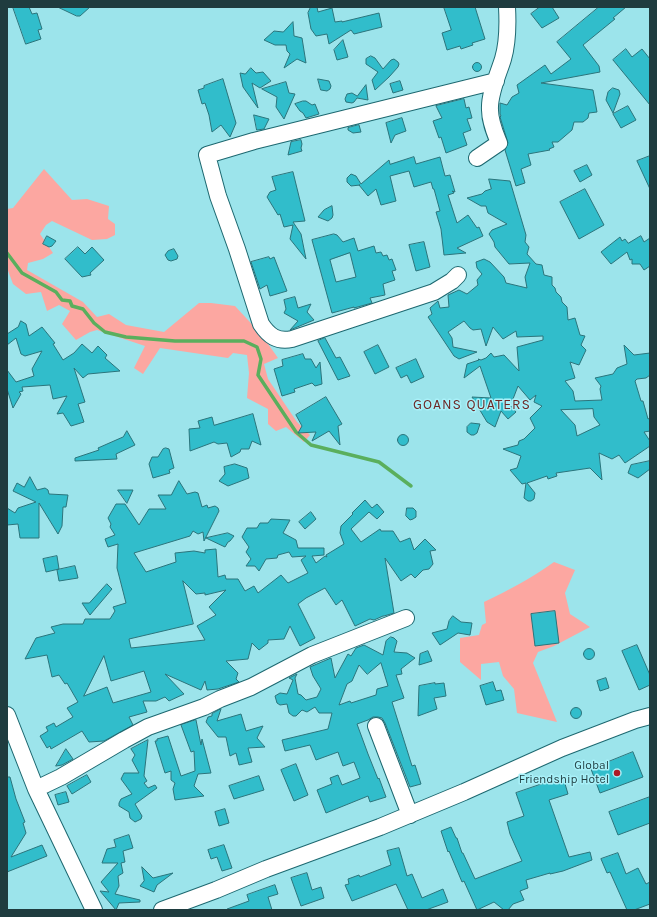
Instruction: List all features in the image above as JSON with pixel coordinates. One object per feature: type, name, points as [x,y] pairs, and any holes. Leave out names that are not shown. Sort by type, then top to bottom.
[{"type":"street","points":[[477,158],[499,143],[492,125],[490,110],[492,95],[503,58],[507,38],[507,7]]},
{"type":"street","points":[[458,275],[452,281],[434,292],[292,339],[284,341],[276,339],[267,332],[261,324],[218,196],[207,155],[254,141],[496,81]]},
{"type":"street","points":[[36,789],[61,777],[148,727],[204,707],[251,687],[312,655],[406,618]]},
{"type":"street","points":[[7,715],[36,789],[94,910]]},
{"type":"street","points":[[162,910],[410,815],[562,748],[635,720],[650,716]]},
{"type":"street","points":[[376,726],[410,815]]},
{"type":"shaded area","points":[[44,169],[72,200],[87,199],[109,206],[108,219],[115,224],[115,235],[107,239],[92,240],[52,221],[46,225],[40,234],[53,253],[43,259],[28,263],[27,270],[83,302],[97,317],[109,314],[126,325],[164,332],[199,303],[235,306],[261,334],[278,358],[264,364],[268,379],[297,422],[310,435],[304,442],[286,427],[276,431],[268,424],[268,409],[247,398],[249,373],[247,355],[233,353],[228,358],[160,348],[143,374],[134,368],[145,346],[97,330],[90,332],[76,340],[62,324],[70,311],[59,305],[47,311],[41,292],[26,294],[13,284],[7,268],[7,209],[13,208]]},
{"type":"shaded area","points":[[554,562],[575,570],[565,593],[570,614],[590,627],[554,646],[538,652],[533,663],[557,722],[517,713],[514,689],[503,676],[499,662],[481,664],[481,680],[460,662],[460,638],[479,635],[482,625],[486,623],[484,602],[520,584]]},
{"type":"building","points":[[13,7],[29,7],[32,14],[37,13],[42,29],[38,30],[41,39],[26,44]]},
{"type":"building","points":[[58,7],[90,7],[80,16],[77,16]]},
{"type":"building","points":[[311,7],[317,7],[318,12],[332,8],[335,22],[342,22],[379,13],[382,27],[354,34],[351,30],[329,44],[327,34],[316,36],[311,29],[308,13]]},
{"type":"building","points":[[444,7],[475,7],[485,39],[472,43],[473,45],[461,49],[460,46],[447,50],[442,33],[451,30]]},
{"type":"building","points":[[540,7],[552,7],[559,18],[542,28],[531,14]]},
{"type":"building","points":[[599,7],[626,7],[613,18],[615,19],[583,45],[599,66],[600,72],[541,83],[593,90],[597,112],[589,113],[588,118],[583,122],[574,122],[572,130],[558,142],[552,142],[554,147],[549,149],[550,150],[528,154],[531,165],[521,169],[525,183],[516,186],[505,150],[508,143],[500,117],[500,103],[507,105],[512,97],[519,93],[517,85],[545,65],[551,74],[571,59],[557,42]]},
{"type":"building","points":[[293,22],[294,36],[302,38],[306,63],[297,59],[284,68],[290,54],[287,51],[286,45],[275,45],[264,40],[274,31],[283,32]]},
{"type":"building","points":[[343,40],[348,57],[337,60],[334,50]]},
{"type":"building","points":[[626,49],[632,57],[642,49],[650,59],[650,105],[613,60]]},
{"type":"building","points":[[371,56],[375,58],[383,69],[391,60],[394,59],[399,64],[389,77],[375,90],[372,80],[378,72],[366,64],[366,59]]},
{"type":"building","points":[[477,62],[482,67],[477,72],[472,67]]},
{"type":"building","points":[[251,68],[256,73],[263,72],[271,81],[260,88],[252,83],[258,108],[243,87],[240,73],[245,74]]},
{"type":"building","points":[[223,79],[236,123],[230,137],[221,125],[212,132],[205,103],[202,104],[198,90],[204,88],[204,86]]},
{"type":"building","points":[[318,79],[329,81],[331,86],[330,89],[327,91],[321,90]]},
{"type":"building","points":[[400,81],[403,90],[393,93],[390,84]]},
{"type":"building","points":[[286,82],[289,93],[295,94],[284,119],[276,107],[277,97],[262,89]]},
{"type":"building","points":[[366,85],[368,100],[357,98],[352,103],[346,102],[345,99],[347,94],[352,93],[357,96]]},
{"type":"building","points":[[613,88],[619,90],[620,94],[613,113],[606,100],[608,92]]},
{"type":"building","points":[[464,99],[466,108],[469,107],[472,118],[467,119],[471,130],[463,133],[467,145],[446,153],[441,137],[439,138],[433,121],[442,118],[436,106]]},
{"type":"building","points":[[306,101],[312,105],[315,104],[319,114],[306,118],[295,104]]},
{"type":"building","points":[[628,106],[636,120],[621,128],[613,114]]},
{"type":"building","points":[[254,115],[269,119],[264,129],[257,130]]},
{"type":"building","points":[[402,118],[406,131],[395,135],[391,143],[386,123]]},
{"type":"building","points":[[359,125],[361,132],[353,133],[348,130],[348,128]]},
{"type":"building","points":[[301,140],[302,151],[288,155],[291,142]]},
{"type":"building","points":[[650,156],[650,189],[637,161]]},
{"type":"building","points":[[414,157],[416,164],[440,157],[445,176],[450,175],[455,192],[452,191],[454,193],[448,195],[457,223],[468,215],[477,228],[479,227],[483,236],[457,248],[466,253],[444,255],[441,229],[436,212],[440,211],[431,182],[414,187],[409,171],[390,176],[396,201],[381,205],[376,189],[368,196],[359,185],[351,186],[347,182],[347,178],[351,174],[356,176],[361,184],[389,160],[390,164]]},
{"type":"building","points":[[587,165],[592,175],[580,182],[574,171]]},
{"type":"building","points":[[293,172],[305,221],[293,222],[301,234],[306,259],[290,239],[293,225],[284,227],[280,214],[278,215],[267,197],[270,192],[276,190],[272,177]]},
{"type":"building","points":[[489,179],[510,181],[526,235],[525,242],[529,247],[527,254],[536,264],[542,265],[544,275],[552,277],[552,285],[561,297],[562,302],[567,307],[568,320],[575,318],[580,335],[585,336],[581,345],[586,350],[579,365],[570,362],[575,378],[565,381],[573,391],[575,401],[602,400],[600,389],[601,386],[595,378],[613,374],[617,368],[627,364],[624,345],[634,355],[650,353],[650,375],[646,378],[637,379],[635,381],[648,419],[650,418],[650,431],[644,432],[650,441],[650,446],[625,463],[619,455],[612,459],[599,453],[602,480],[590,468],[556,473],[557,476],[548,479],[547,476],[527,483],[535,493],[534,499],[531,501],[524,498],[526,483],[522,484],[510,470],[517,468],[521,456],[503,449],[518,445],[519,441],[524,439],[535,428],[530,418],[542,406],[534,402],[536,395],[530,400],[518,386],[513,399],[508,403],[516,412],[508,419],[501,411],[495,427],[487,422],[472,397],[491,398],[480,366],[464,378],[467,364],[479,360],[478,359],[481,360],[486,358],[491,353],[494,357],[504,355],[519,371],[517,347],[543,340],[543,336],[517,337],[516,331],[503,339],[493,327],[486,346],[481,329],[473,330],[464,321],[448,332],[452,338],[453,347],[477,352],[459,359],[454,356],[428,317],[432,314],[430,308],[438,301],[440,308],[449,307],[448,295],[459,290],[467,294],[478,285],[477,280],[482,274],[477,268],[476,262],[484,259],[490,262],[504,277],[506,283],[527,288],[525,277],[530,263],[509,264],[495,247],[489,234],[492,230],[507,224],[488,213],[486,206],[481,206],[467,198],[482,194],[491,189]],"holes":[[[593,409],[594,417],[600,425],[577,436],[575,425],[561,410]]]},
{"type":"building","points":[[585,189],[604,225],[579,239],[560,202]]},
{"type":"building","points":[[332,206],[332,218],[328,221],[318,217],[324,210]]},
{"type":"building","points":[[334,234],[337,235],[343,242],[354,238],[358,251],[374,246],[376,253],[381,252],[383,256],[387,255],[389,260],[392,259],[396,270],[392,271],[395,280],[383,284],[385,295],[370,298],[372,303],[332,313],[312,240]],"holes":[[[350,253],[356,277],[336,282],[330,260]]]},
{"type":"building","points":[[47,236],[56,241],[49,247],[43,244]]},
{"type":"building","points":[[641,236],[644,242],[650,238],[650,266],[644,270],[640,264],[632,264],[632,259],[630,260],[627,252],[611,264],[601,252],[620,237],[622,241],[625,239],[628,243]]},
{"type":"building","points":[[424,242],[430,267],[416,271],[409,245]]},
{"type":"building","points":[[78,247],[85,254],[92,247],[104,260],[90,273],[91,275],[82,277],[65,259]]},
{"type":"building","points":[[174,249],[178,256],[177,259],[171,261],[168,260],[165,255],[168,251]]},
{"type":"building","points":[[269,257],[270,259],[274,257],[287,291],[270,296],[267,285],[260,289],[251,262]]},
{"type":"building","points":[[295,297],[298,308],[311,304],[307,312],[314,320],[290,330],[298,321],[284,313],[286,309],[284,300]]},
{"type":"building","points":[[21,321],[26,324],[29,336],[42,327],[55,343],[53,344],[63,360],[74,353],[82,344],[92,353],[98,346],[107,355],[105,358],[120,371],[88,374],[83,378],[74,368],[85,402],[78,404],[84,422],[71,426],[63,413],[57,414],[67,396],[53,399],[50,385],[22,387],[23,391],[19,392],[21,394],[13,408],[7,389],[7,370],[16,382],[34,376],[32,369],[42,351],[25,356],[21,354],[16,338],[7,345],[7,334],[18,327]]},
{"type":"building","points":[[325,338],[336,358],[340,357],[350,376],[338,380],[318,341]]},
{"type":"building","points":[[378,345],[389,367],[375,374],[364,352]]},
{"type":"building","points":[[303,354],[305,359],[311,359],[316,368],[320,362],[322,384],[315,386],[312,383],[294,389],[295,392],[282,396],[274,369],[283,366],[282,360]]},
{"type":"building","points":[[416,359],[424,377],[411,383],[407,375],[401,378],[396,368]]},
{"type":"building","points":[[326,397],[342,424],[338,426],[340,445],[329,431],[312,441],[316,432],[298,433],[302,426],[296,415]]},
{"type":"building","points":[[253,414],[261,445],[252,441],[249,449],[241,449],[240,452],[231,457],[227,443],[218,444],[214,442],[190,451],[189,429],[200,428],[198,421],[212,417],[214,425]]},
{"type":"building","points":[[471,423],[480,424],[477,433],[474,435],[467,432],[467,427]]},
{"type":"building","points":[[127,431],[135,445],[116,454],[117,459],[75,461],[75,458],[99,450],[98,448],[123,437]]},
{"type":"building","points":[[403,434],[407,436],[409,440],[407,444],[403,446],[399,444],[397,440],[399,436]]},
{"type":"building","points":[[163,449],[169,449],[174,468],[169,470],[170,473],[153,478],[149,464],[152,457],[158,457]]},
{"type":"building","points":[[650,461],[650,469],[638,478],[628,473],[631,465]]},
{"type":"building","points":[[235,464],[247,468],[249,478],[228,486],[219,481],[225,474],[224,467]]},
{"type":"building","points":[[30,477],[37,490],[45,488],[48,490],[49,494],[68,495],[66,507],[63,507],[62,526],[58,534],[39,503],[39,538],[20,538],[18,524],[7,525],[7,508],[15,513],[18,508],[36,502],[13,491],[17,483],[24,487]]},
{"type":"building","points":[[179,481],[187,494],[195,492],[198,493],[202,507],[207,505],[208,508],[215,506],[219,511],[204,541],[203,532],[198,534],[193,531],[190,536],[134,553],[146,572],[176,562],[175,553],[194,551],[205,553],[205,550],[216,549],[218,577],[225,575],[226,579],[238,579],[245,591],[254,586],[258,593],[281,575],[288,583],[308,573],[301,560],[306,556],[292,557],[289,552],[278,555],[277,558],[266,559],[259,571],[255,566],[246,566],[251,559],[246,552],[249,547],[242,537],[247,528],[257,528],[260,523],[268,523],[271,519],[290,520],[283,533],[296,540],[298,548],[324,548],[324,555],[312,556],[316,563],[325,556],[327,557],[326,555],[344,544],[340,533],[341,526],[365,500],[372,508],[377,504],[384,512],[377,519],[369,512],[351,529],[361,542],[380,529],[381,531],[393,531],[400,542],[410,538],[414,550],[425,539],[436,550],[430,551],[433,564],[429,569],[423,570],[415,578],[411,574],[401,581],[385,558],[394,613],[374,620],[370,619],[355,626],[342,600],[336,605],[325,588],[298,604],[315,638],[300,646],[290,626],[284,639],[268,640],[268,643],[259,650],[252,643],[248,659],[226,661],[238,673],[236,679],[239,682],[218,689],[207,690],[205,681],[201,690],[165,674],[184,694],[169,701],[165,697],[156,701],[143,701],[147,712],[129,717],[133,725],[104,741],[89,742],[82,731],[51,749],[50,746],[47,748],[40,736],[48,731],[46,727],[54,723],[56,727],[73,717],[67,708],[78,702],[67,683],[65,684],[59,675],[52,677],[47,655],[25,659],[36,638],[55,633],[51,627],[63,624],[83,624],[85,619],[110,619],[115,611],[113,607],[126,603],[117,568],[118,544],[108,547],[105,539],[115,535],[110,527],[111,524],[108,518],[116,504],[125,504],[139,525],[149,509],[166,509],[158,495],[171,495]],"holes":[[[183,581],[196,594],[205,593],[205,595],[226,590],[209,607],[216,615],[197,626],[205,640],[131,648],[129,639],[193,624]],[[104,656],[111,681],[144,671],[151,692],[113,703],[107,687],[84,696]]]},
{"type":"building","points":[[118,490],[133,490],[127,503]]},
{"type":"building","points":[[407,508],[413,508],[416,511],[416,517],[410,520],[406,516]]},
{"type":"building","points":[[311,512],[316,519],[305,529],[299,522]]},
{"type":"building","points":[[228,533],[234,536],[225,547],[206,538]]},
{"type":"building","points":[[57,556],[59,569],[46,572],[43,559]]},
{"type":"building","points":[[75,566],[78,578],[59,581],[57,570]]},
{"type":"building","points":[[107,584],[112,589],[90,615],[82,603],[89,603]]},
{"type":"building","points":[[555,611],[559,643],[535,646],[531,614]]},
{"type":"building","points":[[453,616],[461,622],[472,623],[470,635],[458,633],[440,645],[432,633],[447,629],[449,621]]},
{"type":"building","points":[[391,637],[394,638],[397,641],[394,652],[407,653],[415,658],[401,669],[402,674],[396,675],[404,698],[392,702],[412,766],[415,765],[421,784],[410,787],[385,723],[382,718],[373,717],[357,724],[386,797],[370,802],[368,796],[326,813],[317,790],[332,784],[330,778],[338,775],[342,785],[360,778],[354,762],[343,766],[338,752],[316,760],[310,745],[285,751],[282,740],[328,729],[332,713],[319,713],[315,707],[307,712],[302,710],[296,716],[293,716],[289,713],[287,704],[280,705],[277,703],[275,696],[280,693],[287,694],[293,680],[289,678],[297,674],[295,678],[298,694],[306,700],[317,697],[321,689],[313,676],[310,667],[331,658],[335,678],[348,654],[351,656],[356,648],[364,645],[383,655],[386,641]],"holes":[[[381,663],[388,686],[377,689],[376,695],[351,703],[350,701],[339,705],[347,684],[352,681],[359,665],[367,674]]]},
{"type":"building","points":[[637,645],[650,675],[650,685],[639,690],[622,651]]},
{"type":"building","points":[[589,648],[593,650],[595,654],[593,658],[589,660],[585,658],[583,654],[585,650]]},
{"type":"building","points":[[428,651],[432,661],[419,665],[420,654]]},
{"type":"building","points":[[606,678],[609,688],[600,691],[597,681]]},
{"type":"building","points":[[493,682],[496,691],[501,690],[504,700],[486,705],[480,686]]},
{"type":"building","points":[[444,683],[446,696],[434,698],[437,709],[418,716],[419,686]]},
{"type":"building","points":[[576,707],[580,709],[582,713],[580,717],[576,719],[572,717],[570,713],[572,709]]},
{"type":"building","points":[[221,709],[217,721],[241,714],[246,731],[263,726],[257,738],[265,747],[248,748],[252,762],[239,765],[236,753],[230,756],[226,737],[218,737],[206,722],[208,717],[212,716],[212,714]]},
{"type":"building","points":[[196,720],[201,745],[202,739],[211,773],[198,774],[194,786],[204,796],[175,800],[173,789],[175,783],[171,780],[171,771],[165,773],[155,741],[168,736],[181,776],[195,771],[194,751],[191,752],[181,725]]},
{"type":"building","points":[[148,740],[144,776],[147,781],[144,783],[148,788],[155,785],[157,788],[135,804],[142,816],[141,819],[135,822],[130,818],[129,812],[119,806],[121,799],[132,794],[121,779],[124,773],[139,773],[132,760],[135,755],[131,749]]},
{"type":"building","points":[[66,749],[73,759],[62,765],[56,766]]},
{"type":"building","name":"Global Friendship Hotel","points":[[633,752],[643,777],[600,793],[591,769]]},
{"type":"building","points":[[296,764],[308,795],[294,801],[281,770]]},
{"type":"building","points":[[87,775],[91,782],[72,794],[67,786]]},
{"type":"building","points":[[259,776],[264,790],[234,799],[229,786]]},
{"type":"building","points":[[7,777],[10,777],[16,799],[25,822],[23,823],[26,833],[11,857],[42,845],[47,856],[7,872]]},
{"type":"building","points":[[563,777],[568,794],[549,800],[569,857],[590,852],[592,860],[563,871],[526,880],[528,888],[520,891],[524,900],[513,904],[508,910],[504,910],[494,902],[477,910],[464,881],[462,882],[449,851],[448,852],[441,831],[451,827],[475,879],[522,861],[510,834],[507,822],[524,816],[516,793]]},
{"type":"building","points":[[66,792],[69,802],[58,805],[55,795]]},
{"type":"building","name":"Global Friendship Hotel","points":[[650,797],[650,823],[618,835],[609,812]]},
{"type":"building","points":[[225,809],[229,823],[219,826],[215,812]]},
{"type":"building","points":[[129,835],[133,848],[123,851],[125,862],[121,863],[123,873],[118,876],[119,886],[115,894],[140,900],[140,902],[119,903],[116,910],[100,891],[109,892],[101,882],[118,863],[102,863],[107,849],[116,847],[114,840]]},
{"type":"building","points":[[224,845],[232,868],[222,871],[217,857],[211,859],[208,850]]},
{"type":"building","points":[[399,848],[407,876],[412,874],[422,898],[443,889],[448,902],[426,910],[408,910],[396,884],[352,901],[345,885],[349,884],[348,879],[359,875],[360,877],[391,865],[387,851]]},
{"type":"building","points":[[618,853],[626,874],[638,868],[646,884],[650,882],[650,904],[634,910],[627,910],[610,872],[607,873],[601,859]]},
{"type":"building","points":[[142,867],[153,878],[173,873],[157,885],[154,892],[140,886],[144,881]]},
{"type":"building","points":[[307,873],[312,890],[321,887],[324,898],[301,906],[291,878]]},
{"type":"building","points":[[275,885],[278,894],[268,897],[272,910],[227,909],[249,901],[247,895]]},
{"type":"waterway","points":[[7,253],[22,273],[56,292],[62,300],[70,301],[72,306],[83,309],[94,323],[105,332],[126,337],[175,341],[244,341],[257,347],[261,359],[258,375],[296,432],[311,445],[379,462],[411,486]]},
{"type":"place","name":"Global Friendship Hotel","points":[[617,773]]},
{"type":"district","name":"GOANS QUATERS","points":[[472,405]]}]
